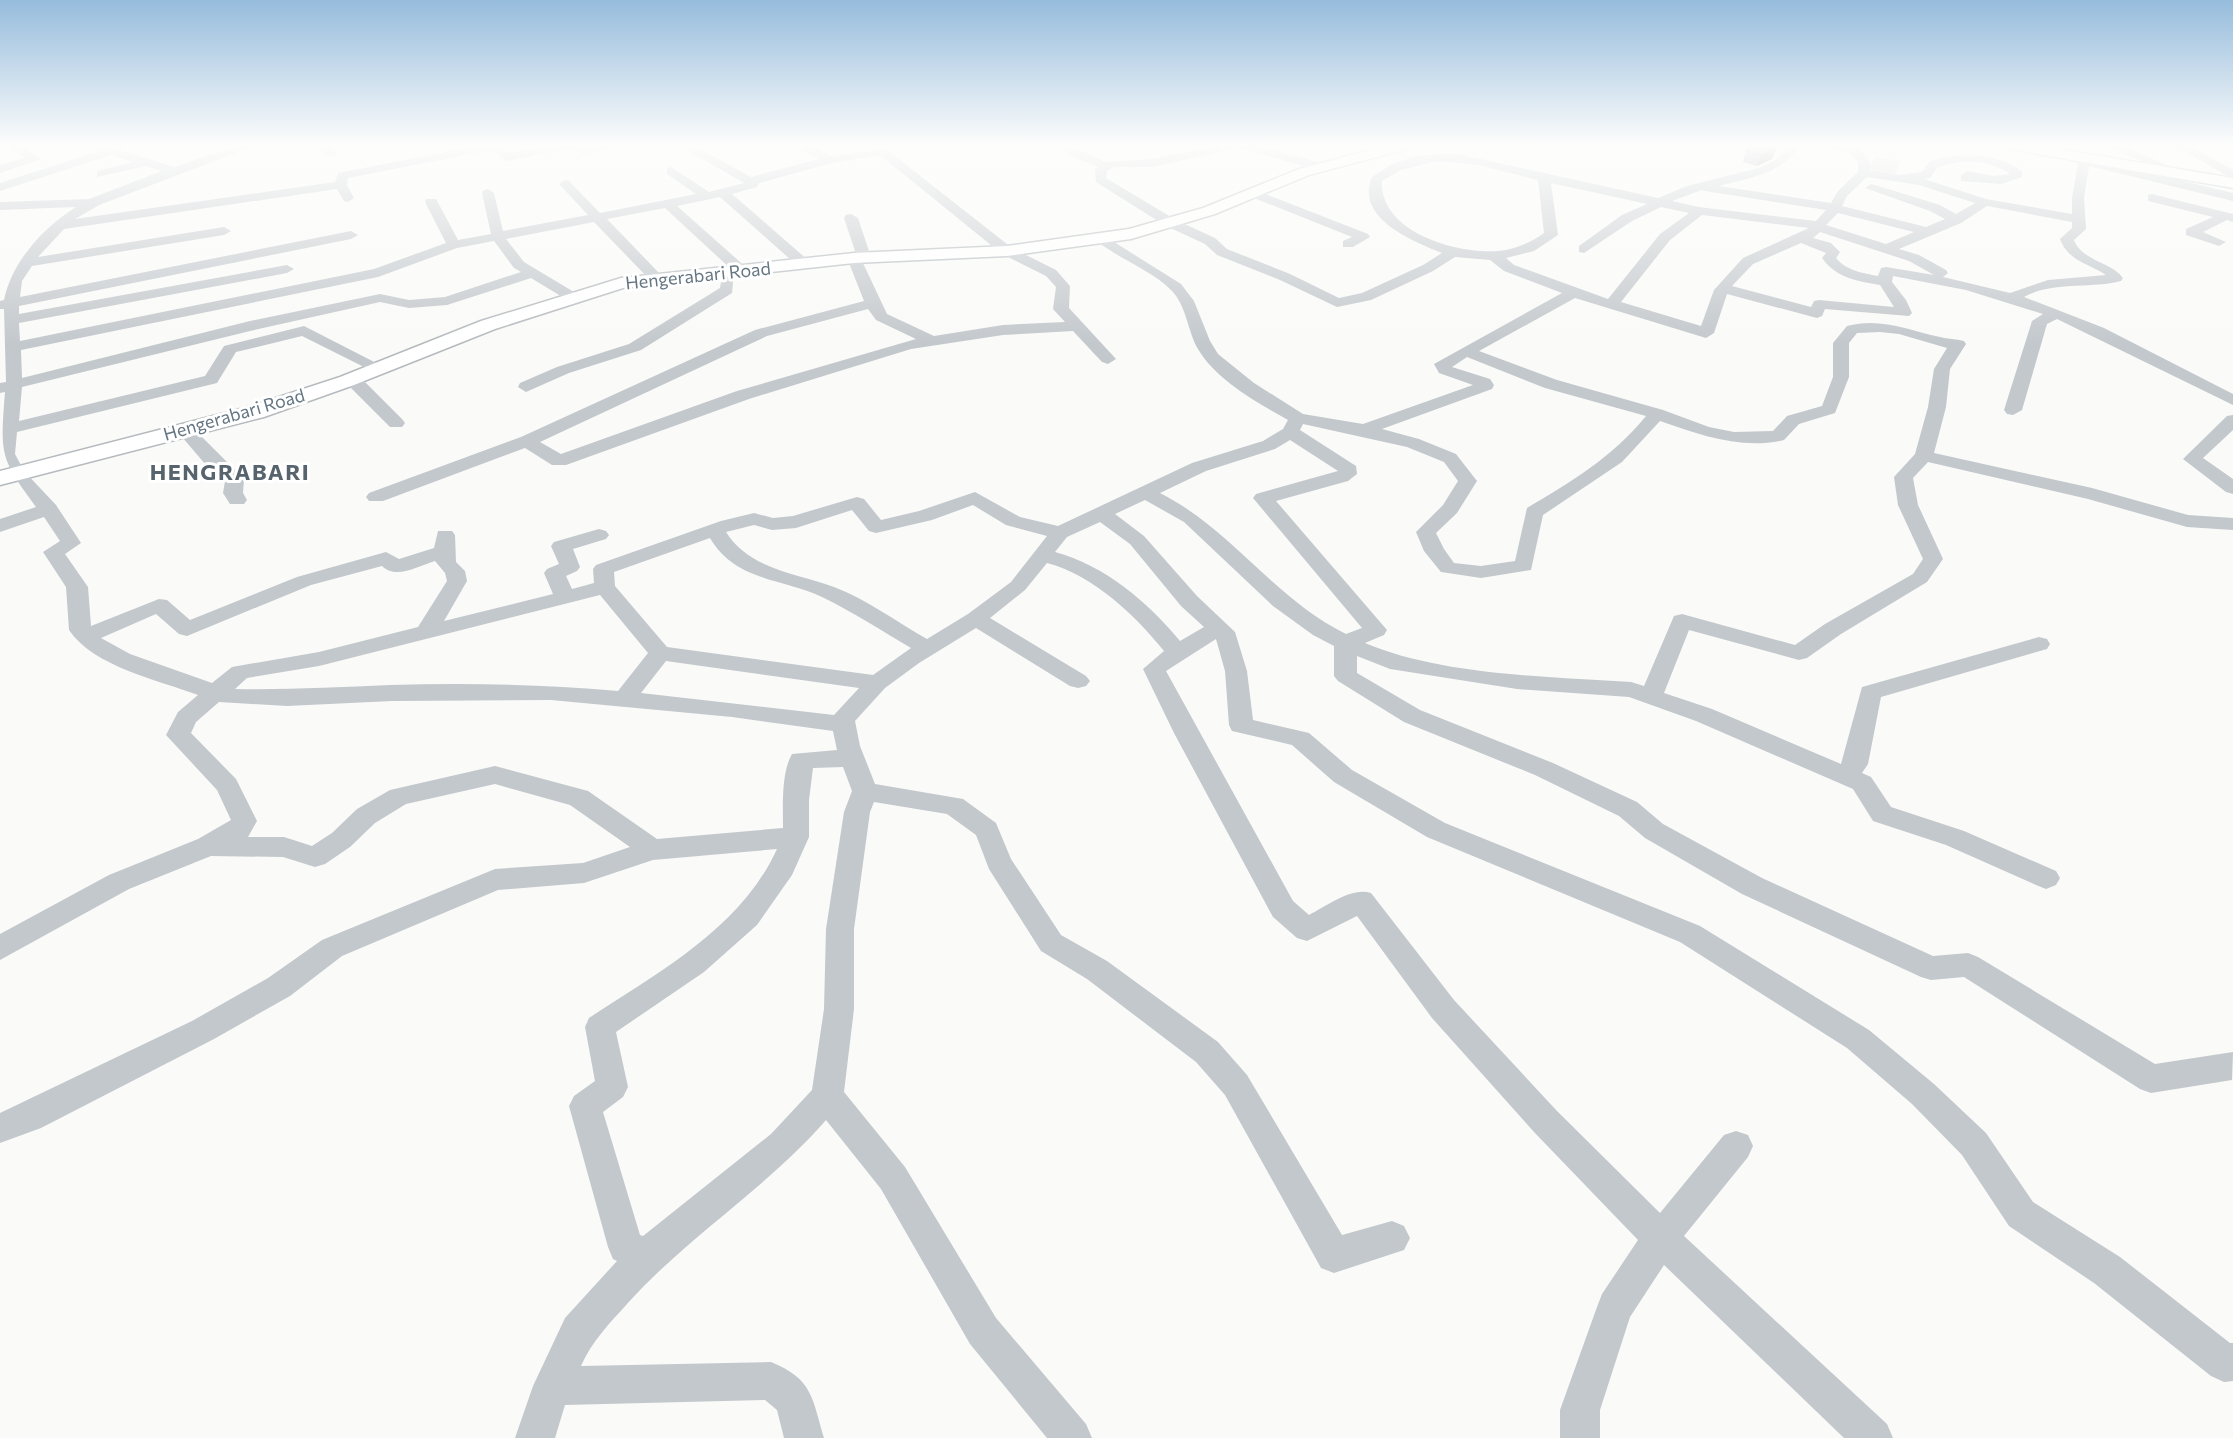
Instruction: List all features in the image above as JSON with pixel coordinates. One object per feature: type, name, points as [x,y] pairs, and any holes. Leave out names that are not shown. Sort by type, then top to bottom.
[{"type":"main road","name":"Hengerabari Road","points":[[8,475],[256,412],[352,379],[488,325],[621,283],[655,277],[735,273],[859,258],[1007,251],[1103,239],[1170,223],[1203,211]]},
{"type":"street","points":[[80,211],[58,226],[40,244],[15,281],[5,304],[11,320],[8,343],[9,429],[6,454],[8,475],[49,509],[71,543],[53,552],[77,587],[80,630],[99,648],[122,659],[224,696],[287,698],[392,693],[551,692],[732,709],[844,724]]},
{"type":"street","points":[[58,226],[161,211]]},
{"type":"street","points":[[436,211],[454,245]]},
{"type":"street","points":[[492,211],[498,237],[519,265],[574,298]]},
{"type":"street","points":[[593,211],[655,277]]},
{"type":"street","points":[[8,343],[378,273],[454,245],[630,211]]},
{"type":"street","points":[[526,387],[563,370],[635,347],[727,290],[735,273],[675,211]]},
{"type":"street","points":[[744,211],[804,264]]},
{"type":"street","points":[[957,211],[1007,251],[1051,273],[1063,286],[1061,309],[1108,359]]},
{"type":"street","points":[[1151,211],[1170,223],[1210,240],[1222,252],[1285,277],[1337,303],[1374,294],[1428,268],[1453,252]]},
{"type":"street","points":[[1298,211],[1363,237],[1348,244]]},
{"type":"street","points":[[1384,211],[1391,221],[1419,238],[1453,252],[1494,256],[1539,244],[1551,235],[1552,226],[1548,211]]},
{"type":"street","points":[[1584,249],[1627,218],[1641,211]]},
{"type":"street","points":[[1612,304],[1665,237],[1699,211]]},
{"type":"street","points":[[1700,211],[1819,226],[1914,258],[1945,275],[1935,280]]},
{"type":"street","points":[[1494,256],[1509,268],[1574,292],[1706,333],[1723,288],[1748,261],[1800,238],[1819,226],[1831,211]]},
{"type":"street","points":[[1846,211],[1928,232]]},
{"type":"street","points":[[1940,211],[1956,220]]},
{"type":"street","points":[[1887,249],[1973,211]]},
{"type":"street","points":[[2034,211],[2077,219]]},
{"type":"street","points":[[2010,299],[2021,291],[2046,284],[2116,278],[2108,270],[2075,253],[2068,244],[2067,239],[2079,229],[2077,211]]},
{"type":"street","points":[[2199,211],[2231,220]]},
{"type":"street","points":[[851,218],[859,258],[872,303],[881,317],[934,342]]},
{"type":"street","points":[[2219,242],[2191,232],[2231,220]]},
{"type":"street","points":[[27,263],[224,231]]},
{"type":"street","points":[[5,304],[351,235]]},
{"type":"street","points":[[1723,288],[1817,313],[1819,304],[1904,313],[1899,300],[1885,282],[1843,271],[1832,264],[1829,258],[1833,252],[1826,246],[1800,238]]},
{"type":"street","points":[[1103,239],[1118,252],[1174,285],[1188,300],[1206,349],[1228,372],[1282,410],[1294,425],[1350,470],[1348,474],[1341,477],[1263,498],[1376,630],[1345,644]]},
{"type":"street","points":[[11,320],[287,268]]},
{"type":"street","points":[[1885,282],[1886,271],[1935,280],[2010,299],[2055,314],[2097,330],[2165,368],[2233,400]]},
{"type":"street","points":[[7,387],[250,326],[380,298],[409,304],[447,301],[532,273]]},
{"type":"street","points":[[1365,430],[1486,385],[1480,380],[1442,367],[1442,364],[1574,292]]},
{"type":"street","points":[[376,497],[527,441],[761,333],[872,303]]},
{"type":"street","points":[[2013,410],[2040,321],[2055,314]]},
{"type":"street","points":[[527,441],[559,461],[840,365],[909,345],[1003,330],[1077,326]]},
{"type":"street","points":[[1465,351],[1551,384],[1657,414],[1705,431],[1734,437],[1778,436],[1793,420],[1829,409],[1836,396],[1844,356],[1841,343],[1852,329],[1879,326],[1907,332],[1940,344],[1958,344],[1942,369],[1937,407],[1924,456],[1903,477],[1908,505],[1933,559],[1920,578],[1833,629],[1799,653],[1682,621],[1652,697]]},
{"type":"street","points":[[9,429],[211,378],[230,349],[304,331],[378,368]]},
{"type":"street","points":[[352,379],[396,423]]},
{"type":"street","points":[[591,412],[633,434]]},
{"type":"street","points":[[535,1438],[552,1386],[578,1331],[646,1256],[783,1145],[827,1096],[839,1009],[840,929],[857,812],[865,790],[853,758],[843,719],[877,683],[927,648],[976,619],[1018,586],[1060,533],[1199,467],[1269,445],[1294,425],[1365,430],[1413,443],[1450,458],[1468,481],[1450,509],[1425,532],[1434,550],[1448,568],[1481,572],[1524,566],[1534,512],[1602,472],[1639,438],[1657,414]]},
{"type":"street","points":[[2233,420],[2192,459],[2233,488]]},
{"type":"street","points":[[185,430],[213,461],[235,479],[233,493],[237,500]]},
{"type":"street","points":[[1924,456],[2092,494],[2187,521],[2233,524]]},
{"type":"street","points":[[1146,494],[1190,517],[1284,608],[1316,630],[1345,644],[1390,662],[1517,682],[1631,690],[1652,697],[1704,715],[1862,783],[1882,814],[1955,838],[2046,878]]},
{"type":"street","points":[[877,683],[660,653],[605,587],[603,569],[715,530],[754,519],[772,524],[796,522],[822,512],[857,503],[876,527],[925,516],[975,498],[1013,521],[1060,533]]},
{"type":"street","points":[[0,526],[49,509]]},
{"type":"street","points":[[1102,514],[1137,540],[1189,601],[1227,637],[1236,671],[1241,725],[1300,739],[1343,776],[1436,830],[1690,934],[1858,1039],[1923,1094],[1974,1144],[2022,1214],[2107,1270],[2230,1365]]},
{"type":"street","points":[[715,530],[726,548],[753,566],[772,576],[828,592],[927,648]]},
{"type":"street","points":[[565,597],[554,573],[570,567],[561,546],[599,535]]},
{"type":"street","points":[[86,636],[159,605],[188,629],[304,581],[386,558],[395,567],[444,543],[446,564],[455,571],[457,581],[426,632]]},
{"type":"street","points":[[1043,555],[1072,563],[1115,591],[1154,624],[1177,652]]},
{"type":"street","points":[[0,948],[119,882],[238,831],[243,821],[227,785],[178,735],[186,718],[240,672],[318,659],[605,587]]},
{"type":"street","points":[[976,619],[1078,681]]},
{"type":"street","points":[[1218,628],[1177,652],[1154,669],[1186,733],[1283,909],[1307,930],[1361,901],[1442,1007],[1567,1146],[1730,1307],[1873,1438]]},
{"type":"street","points":[[1345,644],[1346,676],[1412,716],[1483,747],[1544,769],[1628,809],[1654,831],[1752,886],[1932,968],[1968,965],[2151,1079],[2232,1066]]},
{"type":"street","points":[[1845,776],[1856,764],[1870,692],[2039,644]]},
{"type":"street","points":[[624,699],[660,653]]},
{"type":"street","points":[[646,1256],[626,1247],[585,1106],[612,1087],[600,1027],[694,964],[747,917],[782,868],[796,837],[796,800],[801,760],[853,758]]},
{"type":"street","points":[[207,846],[284,847],[315,857],[341,840],[366,816],[399,797],[495,775],[579,798],[622,826],[652,850]]},
{"type":"street","points":[[865,790],[954,806],[987,830],[999,862],[1051,943],[1097,970],[1170,1027],[1207,1052],[1236,1085],[1334,1255],[1392,1238]]},
{"type":"street","points":[[0,1128],[29,1117],[203,1030],[279,987],[332,948],[495,880],[584,873],[652,850],[796,837]]},
{"type":"street","points":[[827,1096],[893,1178],[984,1331],[1072,1438]]},
{"type":"street","points":[[1581,1438],[1580,1410],[1615,1307],[1661,1238],[1736,1146]]},
{"type":"street","points":[[552,1386],[771,1382],[793,1398],[804,1438]]},
{"type":"district","name":"HENGRABARI","points":[[230,472]]}]
